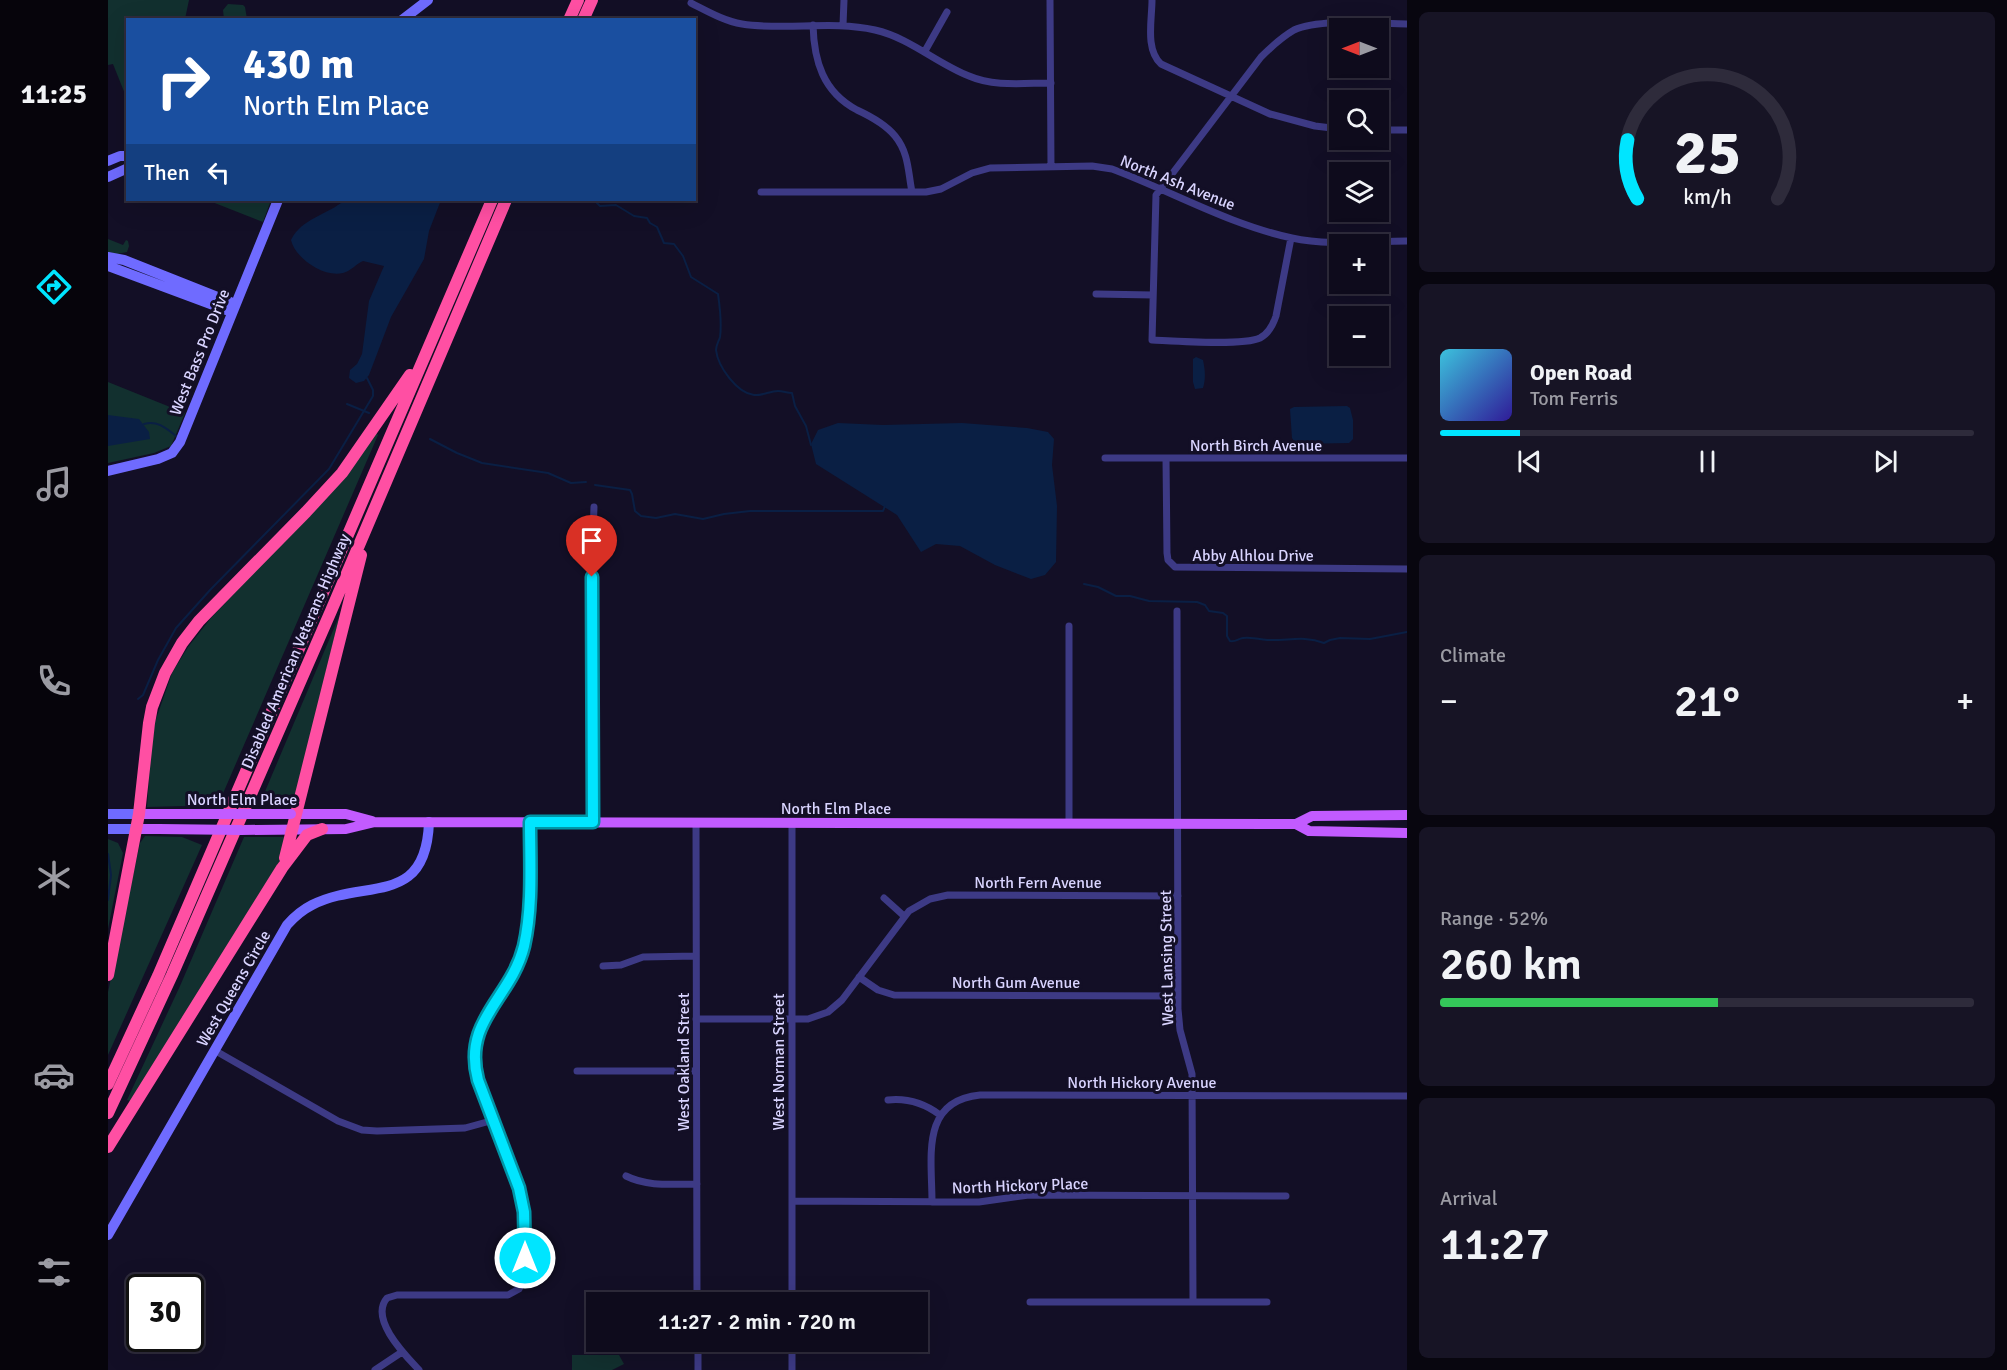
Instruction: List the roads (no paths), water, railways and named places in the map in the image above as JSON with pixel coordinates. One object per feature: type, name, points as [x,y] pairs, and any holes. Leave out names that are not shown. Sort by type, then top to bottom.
[{"type":"highway","points":[[570,18],[578,0]]},
{"type":"highway","points":[[585,18],[592,0]]},
{"type":"highway","name":"Disabled American Veterans Highway","points":[[108,1084],[158,976],[492,201]]},
{"type":"highway","name":"Disabled American Veterans Highway","points":[[108,1113],[172,975],[506,201]]},
{"type":"highway","points":[[108,975],[139,814],[152,707],[165,673],[199,621],[342,473],[426,352]]},
{"type":"highway","points":[[282,868],[289,830],[369,521]]},
{"type":"highway","points":[[108,1147],[282,868],[307,835],[322,829]]},
{"type":"main road","name":"North Elm Place","points":[[139,814],[346,814],[375,822]]},
{"type":"main road","name":"North Elm Place","points":[[136,830],[346,829],[375,822],[1296,824],[1312,816],[1407,815]]},
{"type":"main road","name":"North Elm Place","points":[[1296,824],[1309,831],[1407,833]]},
{"type":"street","points":[[405,18],[428,0]]},
{"type":"street","points":[[843,25],[844,0]]},
{"type":"street","points":[[1050,0],[1051,167]]},
{"type":"street","points":[[1152,0],[1151,48],[1158,62],[1177,73],[1278,117],[1329,128]]},
{"type":"street","points":[[691,3],[725,19],[743,24],[843,25],[869,28],[891,34],[966,75],[982,81],[1051,83]]},
{"type":"street","points":[[925,51],[947,12]]},
{"type":"street","points":[[1291,238],[1276,316],[1273,325],[1262,337],[1250,341],[1152,340],[1154,201],[1156,195],[1268,50],[1281,39],[1299,29],[1332,23],[1407,24]]},
{"type":"street","points":[[813,25],[814,52],[825,82],[846,103],[896,136],[908,162],[912,192]]},
{"type":"street","points":[[1389,130],[1407,130]]},
{"type":"street","points":[[108,161],[124,156]]},
{"type":"street","name":"North Ash Avenue","points":[[761,192],[912,192],[941,189],[972,173],[990,168],[1104,168],[1256,227],[1291,238],[1407,241]]},
{"type":"street","points":[[108,177],[126,169]]},
{"type":"street","name":"West Bass Pro Drive","points":[[108,471],[158,459],[172,453],[180,442],[278,201]]},
{"type":"street","points":[[108,257],[124,260],[233,308]]},
{"type":"street","points":[[108,266],[233,308]]},
{"type":"street","points":[[1096,294],[1153,295]]},
{"type":"street","name":"North Birch Avenue","points":[[1105,458],[1407,458]]},
{"type":"street","name":"Abby Alhlou Drive","points":[[1166,458],[1167,554],[1168,560],[1175,567],[1407,569]]},
{"type":"street","points":[[593,822],[592,557],[594,507]]},
{"type":"street","name":"West Lansing Street","points":[[1177,611],[1178,996],[1179,1022],[1191,1066],[1193,1096],[1193,1302]]},
{"type":"street","points":[[1069,626],[1069,823]]},
{"type":"street","name":"North Elm Place","points":[[108,814],[139,814]]},
{"type":"street","name":"West Queens Circle","points":[[108,1235],[286,925],[305,909],[325,900],[375,890],[404,880],[423,860],[428,843],[429,822]]},
{"type":"street","points":[[419,1370],[402,1352],[384,1323],[382,1304],[387,1298],[514,1293],[521,1287],[524,1278],[524,1212],[519,1188],[476,1071],[475,1044],[479,1028],[508,985],[518,965],[524,945],[528,914],[530,822]]},
{"type":"street","name":"West Oakland Street","points":[[696,822],[697,1292]]},
{"type":"street","name":"West Norman Street","points":[[792,823],[792,1292]]},
{"type":"street","name":"North Elm Place","points":[[108,829],[136,830]]},
{"type":"street","name":"North Fern Avenue","points":[[696,1019],[813,1018],[828,1012],[838,1004],[904,916],[923,902],[948,896],[1178,896]]},
{"type":"street","points":[[884,898],[904,916]]},
{"type":"street","points":[[603,966],[621,965],[643,957],[696,956]]},
{"type":"street","name":"North Gum Avenue","points":[[859,977],[878,990],[894,995],[1178,996]]},
{"type":"street","points":[[214,1050],[338,1121],[362,1130],[457,1129],[473,1127],[494,1120]]},
{"type":"street","points":[[576,1071],[696,1071]]},
{"type":"street","name":"North Hickory Avenue","points":[[940,1115],[955,1101],[980,1095],[1407,1096]]},
{"type":"street","points":[[888,1100],[902,1098],[910,1100],[931,1108],[940,1115],[932,1137],[932,1202]]},
{"type":"street","points":[[626,1176],[644,1183],[697,1184]]},
{"type":"street","name":"North Hickory Place","points":[[792,1201],[985,1202],[1029,1195],[1286,1196]]},
{"type":"street","points":[[1030,1302],[1268,1302]]},
{"type":"street","points":[[375,1370],[402,1352]]},
{"type":"street","points":[[698,1352],[698,1370]]},
{"type":"street","points":[[792,1352],[792,1370]]},
{"type":"water","points":[[344,201],[441,201],[429,231],[424,259],[391,317],[369,375],[364,381],[356,383],[349,378],[350,370],[357,364],[362,354],[369,301],[384,266],[363,261],[343,273],[335,274],[319,270],[304,260],[291,240],[308,222]]},
{"type":"water","points":[[1196,357],[1203,360],[1205,377],[1203,388],[1195,389],[1193,359]]},
{"type":"water","points":[[1347,406],[1350,408],[1353,420],[1353,439],[1349,443],[1296,444],[1292,438],[1290,409]]},
{"type":"water","points":[[108,415],[139,419],[149,432],[150,439],[108,446]]},
{"type":"water","points":[[838,423],[883,425],[962,423],[1048,432],[1054,439],[1052,465],[1057,506],[1056,562],[1045,575],[1031,579],[995,565],[960,546],[936,544],[921,552],[897,515],[816,464],[811,444],[818,430]]},
{"type":"waterway","points":[[595,201],[600,206],[616,205],[634,216],[647,218],[657,227],[664,243],[674,244],[683,256],[691,277],[718,294],[721,326],[716,350],[724,371],[741,390],[754,395],[778,391],[792,393],[795,406],[806,426],[811,445]]},
{"type":"waterway","points":[[138,699],[143,695],[158,660],[176,628],[211,589],[329,469],[373,396],[373,390],[367,378]]},
{"type":"waterway","points":[[347,404],[369,413]]},
{"type":"waterway","points":[[144,424],[157,424],[176,436]]},
{"type":"waterway","points":[[430,439],[482,463],[548,473],[571,483],[586,482]]},
{"type":"waterway","points":[[595,485],[630,490],[635,511],[641,516],[656,518],[675,514],[703,519],[750,511],[883,511],[885,506]]},
{"type":"waterway","points":[[1084,584],[1098,587],[1116,596],[1130,596],[1149,601],[1197,602],[1205,605],[1209,611],[1223,613],[1227,616],[1227,636],[1230,641],[1241,638],[1303,639],[1324,643],[1340,638],[1370,639],[1407,632]]},
{"type":"waterway","points":[[108,854],[111,875],[108,900]]}]
